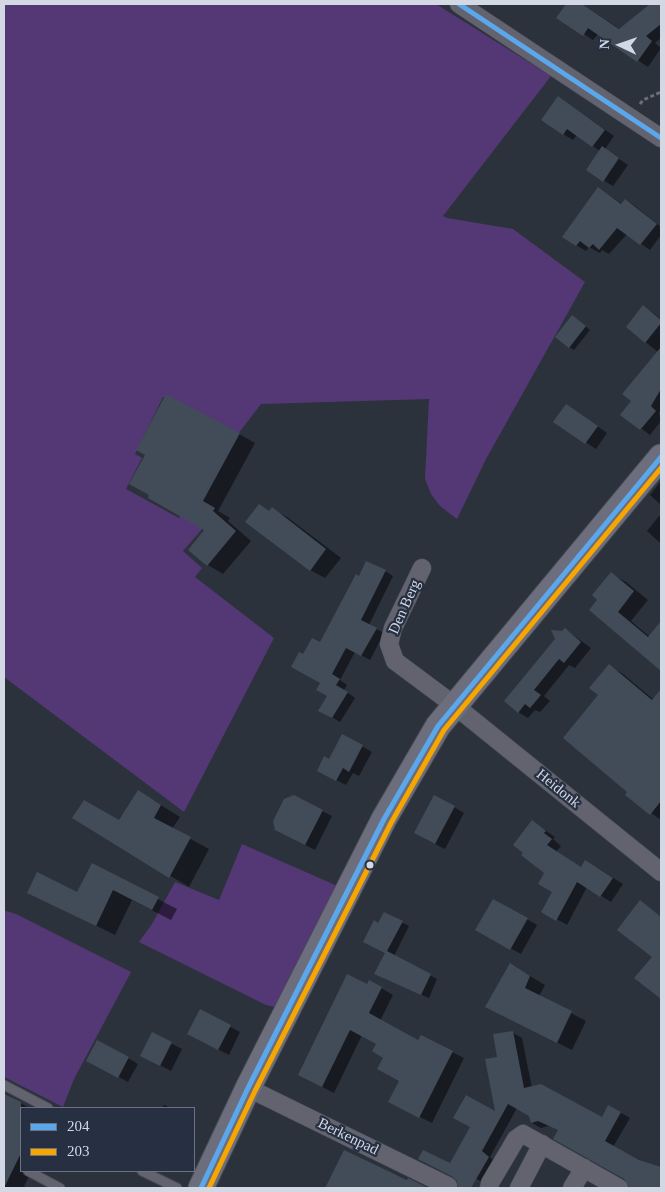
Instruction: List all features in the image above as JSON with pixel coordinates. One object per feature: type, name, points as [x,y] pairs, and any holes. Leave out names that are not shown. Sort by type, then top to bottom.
[{"type":"street","points":[[459,4],[631,116],[661,138]]},
{"type":"street","points":[[201,1188],[248,1088],[384,820],[438,726],[661,457]]},
{"type":"street","name":"Den Berg","points":[[422,568],[394,628],[389,644],[395,661],[454,705]]},
{"type":"street","name":"Heidonk","points":[[454,705],[661,872]]},
{"type":"street","name":"Berkenpad","points":[[248,1088],[448,1186]]},
{"type":"street","points":[[489,1188],[490,1182],[516,1139],[523,1134],[619,1188]]},
{"type":"street","points":[[519,1188],[542,1144]]},
{"type":"street","points":[[572,1188],[584,1168]]},
{"type":"lane","points":[[4,1085],[46,1107]]},
{"type":"lane","points":[[30,1172],[60,1188]]},
{"type":"lane","points":[[144,1172],[177,1188]]},
{"type":"path","points":[[631,116],[643,100],[661,92]]},
{"type":"shaded area","points":[[4,4],[436,4],[551,76],[443,216],[513,229],[585,282],[486,459],[457,519],[440,506],[431,494],[425,479],[429,399],[261,404],[238,434],[163,397],[135,454],[142,458],[126,489],[179,518],[184,510],[203,528],[183,551],[202,568],[195,577],[274,638],[184,812],[4,677]]},
{"type":"shaded area","points":[[242,844],[342,888],[280,1008],[266,1005],[139,942],[152,924],[175,882],[219,900]]},
{"type":"shaded area","points":[[4,912],[16,914],[131,972],[74,1079],[63,1107],[4,1077]]},
{"type":"building","points":[[566,4],[582,4],[619,29],[650,4],[661,4],[661,24],[646,36],[652,41],[637,62],[588,28],[583,36],[556,18]]},
{"type":"building","points":[[558,96],[605,130],[592,147],[567,129],[563,135],[541,120]]},
{"type":"building","points":[[602,146],[619,158],[603,182],[586,170]]},
{"type":"building","points":[[598,187],[621,204],[625,199],[657,224],[640,245],[617,228],[599,250],[593,244],[589,248],[580,241],[576,246],[562,237]]},
{"type":"building","points":[[643,305],[661,320],[661,323],[645,343],[626,327]]},
{"type":"building","points":[[572,315],[586,326],[569,348],[555,337]]},
{"type":"building","points":[[661,347],[661,389],[651,406],[656,411],[640,430],[620,415],[631,401],[622,394]]},
{"type":"building","points":[[166,394],[240,433],[203,501],[215,508],[213,511],[236,531],[207,566],[188,550],[204,530],[148,498],[149,495],[129,484],[145,455],[136,450]]},
{"type":"building","points":[[566,404],[598,426],[585,444],[553,422]]},
{"type":"building","points":[[259,504],[269,511],[272,507],[326,549],[310,571],[245,522]]},
{"type":"building","points":[[366,561],[386,570],[361,620],[377,628],[361,656],[346,648],[332,674],[340,679],[336,685],[348,692],[332,718],[318,711],[327,696],[316,690],[320,683],[291,667],[299,652],[303,654],[312,638],[320,642],[356,574],[359,576]]},
{"type":"building","points":[[611,572],[634,591],[618,612],[648,637],[661,621],[661,671],[589,610],[597,600],[592,595]]},
{"type":"building","points":[[565,628],[581,642],[564,663],[559,659],[534,690],[541,695],[530,708],[525,704],[518,713],[504,701],[555,639],[551,630],[562,631]]},
{"type":"building","points":[[609,664],[652,700],[661,689],[661,801],[650,815],[625,795],[627,792],[563,738],[598,695],[589,688]]},
{"type":"building","points":[[342,734],[363,745],[349,772],[343,768],[336,781],[317,771],[324,756],[329,759]]},
{"type":"building","points":[[138,790],[161,805],[154,818],[191,837],[169,878],[72,818],[84,800],[119,820]]},
{"type":"building","points":[[294,795],[323,810],[305,845],[275,830],[273,821],[284,799]]},
{"type":"building","points":[[434,795],[455,806],[435,844],[414,833]]},
{"type":"building","points":[[532,820],[546,831],[544,833],[552,839],[547,845],[581,867],[585,860],[613,878],[600,897],[577,882],[556,921],[541,912],[552,892],[538,884],[544,873],[521,855],[523,853],[513,845]]},
{"type":"building","points":[[92,863],[159,897],[152,910],[113,890],[96,926],[27,893],[37,872],[77,892]]},
{"type":"building","points":[[493,899],[528,918],[510,950],[475,930]]},
{"type":"building","points":[[640,900],[661,917],[661,999],[634,978],[652,957],[617,930]]},
{"type":"building","points":[[384,912],[403,921],[387,951],[431,974],[421,995],[374,974],[385,953],[363,942],[374,920],[378,923]]},
{"type":"building","points":[[510,963],[530,976],[525,988],[572,1011],[557,1043],[485,1007]]},
{"type":"building","points":[[347,974],[367,984],[369,980],[382,987],[369,1013],[418,1040],[421,1035],[453,1051],[419,1118],[388,1102],[399,1081],[377,1069],[383,1058],[372,1051],[376,1044],[350,1030],[322,1087],[298,1075]]},
{"type":"building","points":[[200,1009],[231,1025],[218,1050],[187,1034]]},
{"type":"building","points":[[513,1031],[524,1088],[541,1084],[602,1117],[608,1105],[621,1112],[605,1141],[639,1160],[661,1167],[661,1188],[630,1188],[624,1179],[553,1139],[558,1130],[538,1121],[531,1123],[529,1116],[508,1104],[482,1151],[489,1157],[471,1188],[458,1188],[457,1181],[453,1177],[418,1159],[423,1150],[450,1163],[470,1127],[453,1118],[466,1095],[495,1111],[485,1059],[497,1057],[493,1034]]},
{"type":"building","points":[[152,1032],[172,1042],[160,1066],[140,1056]]},
{"type":"building","points":[[97,1040],[129,1057],[118,1078],[86,1061]]},
{"type":"building","points":[[4,1094],[21,1102],[21,1107],[20,1155],[4,1188]]},
{"type":"building","points":[[344,1150],[407,1180],[408,1178],[428,1188],[325,1188]]},
{"type":"transit line","name":"204","points":[[459,4],[661,138]]},
{"type":"transit line","name":"204","points":[[201,1188],[248,1088],[384,819],[438,726],[661,457]]},
{"type":"transit line","name":"203","points":[[209,1188],[255,1091],[391,823],[444,730],[661,468]]}]
